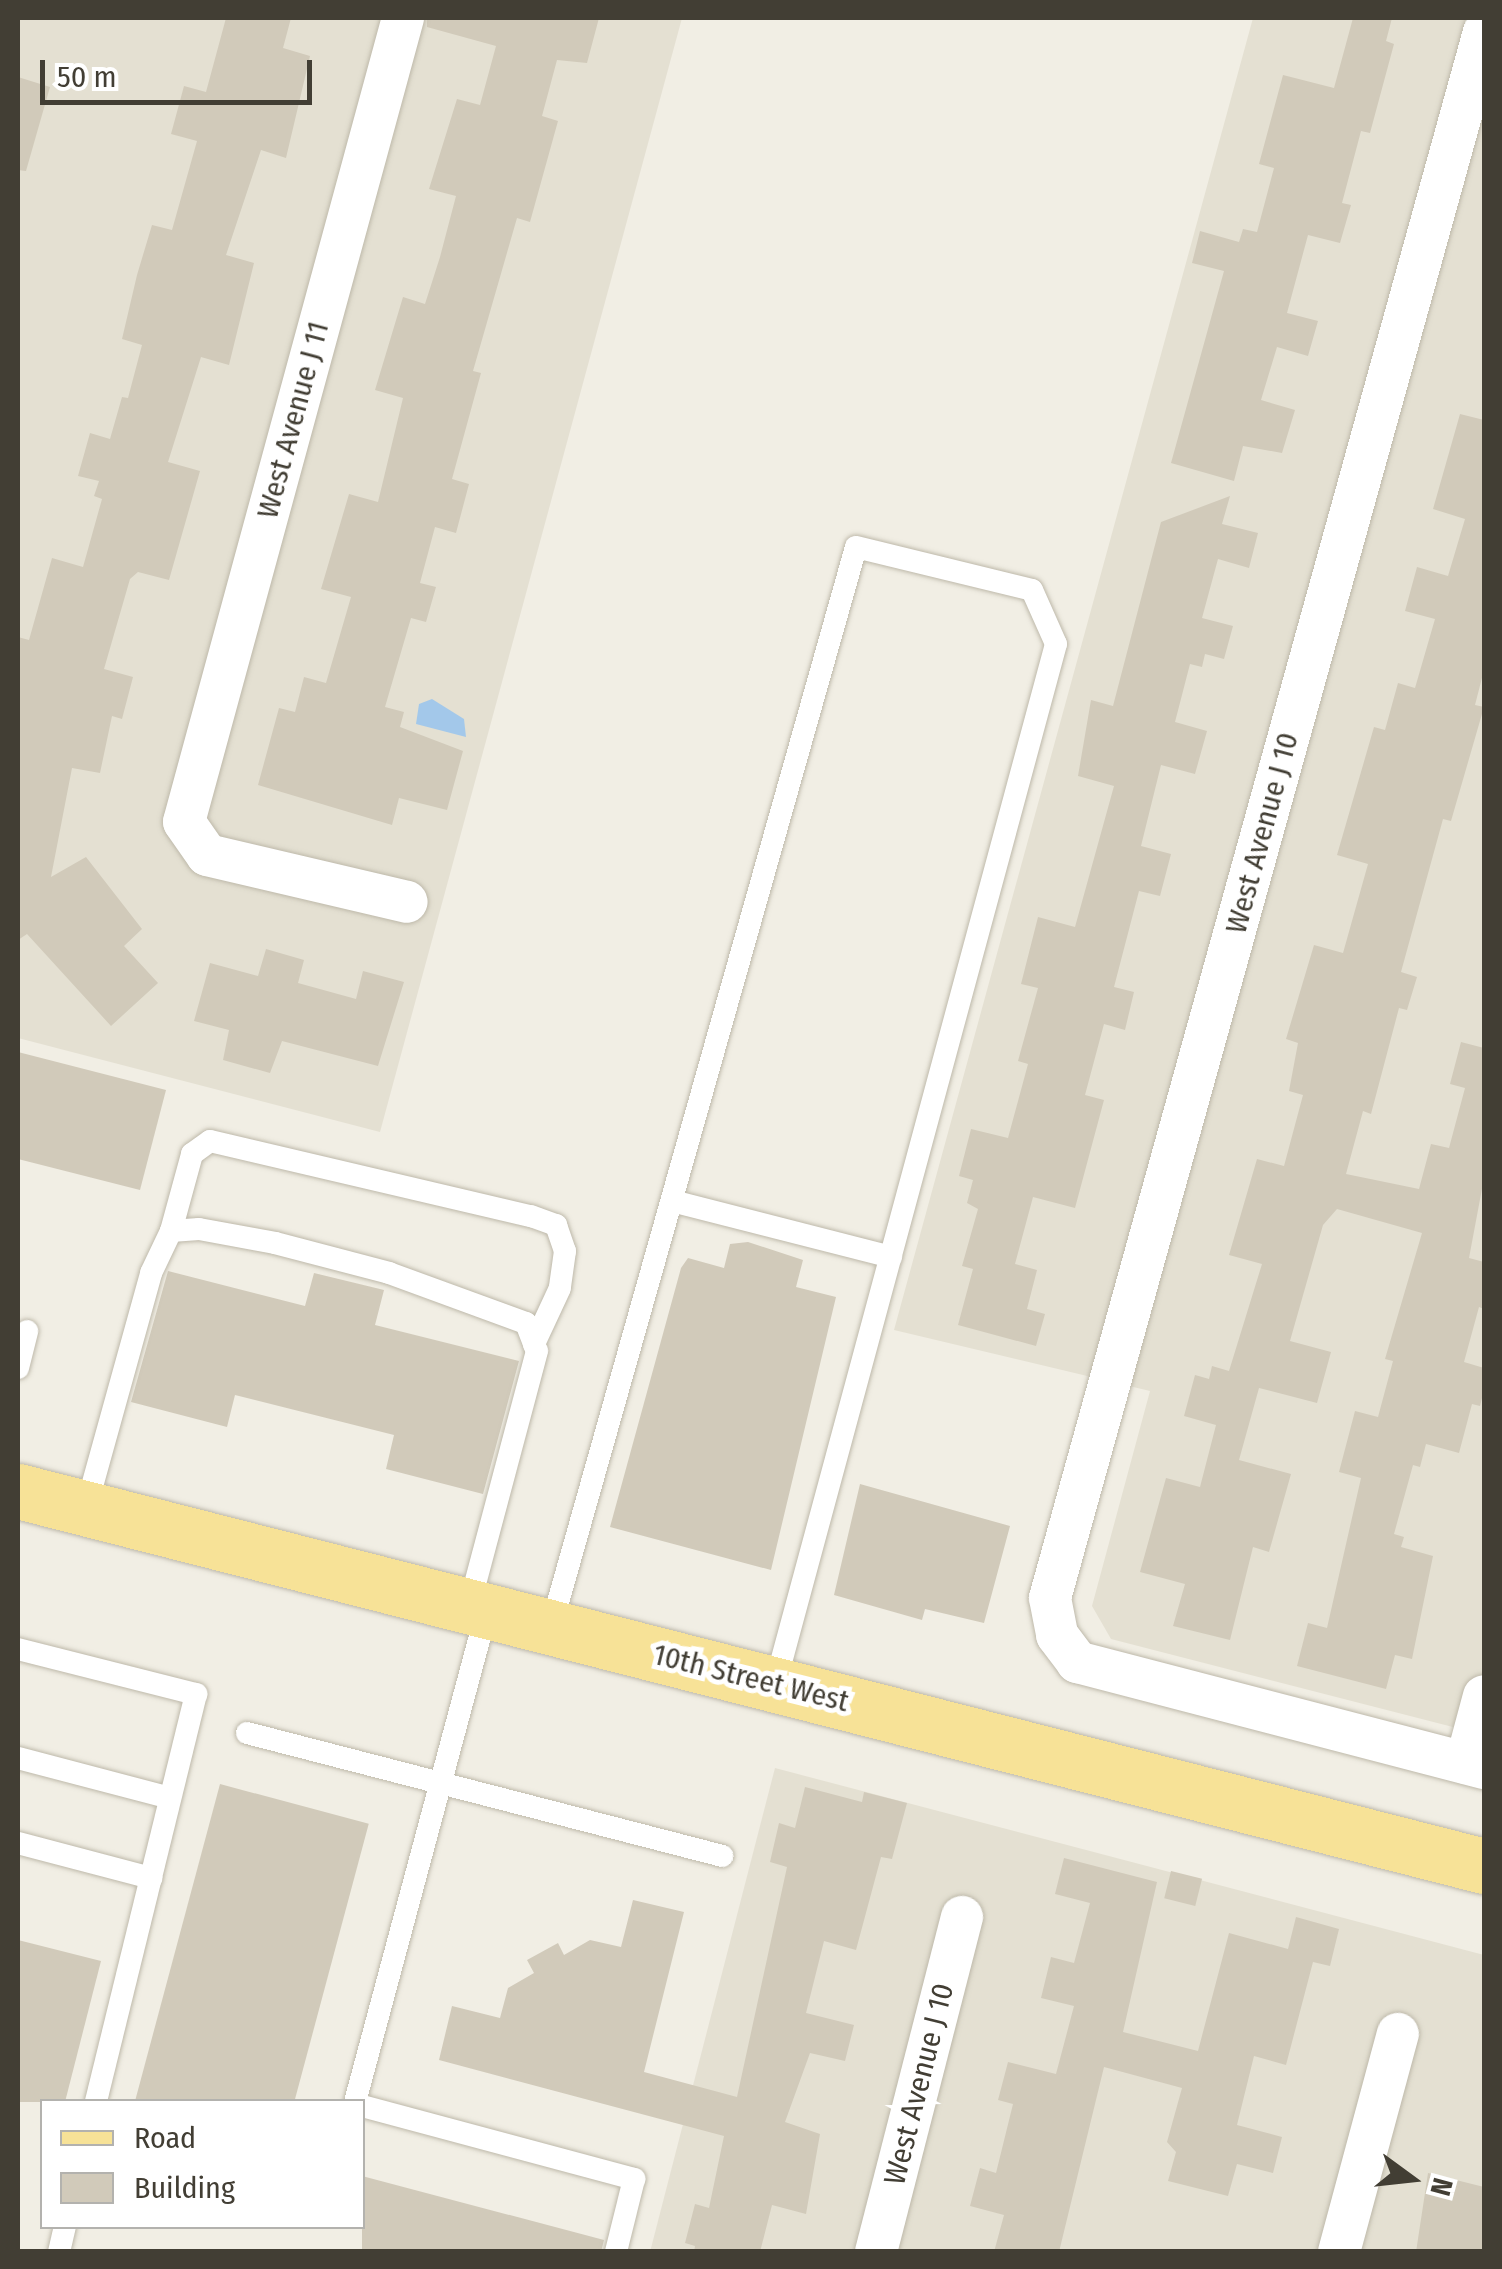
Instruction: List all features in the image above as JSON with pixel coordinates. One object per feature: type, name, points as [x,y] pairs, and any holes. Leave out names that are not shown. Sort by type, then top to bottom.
[{"type":"main road","name":"10th Street West","points":[[18,1490],[1484,1866]]},
{"type":"street","name":"West Avenue J 11","points":[[403,18],[184,822],[207,855],[406,902]]},
{"type":"street","name":"West Avenue J 10","points":[[1475,1766],[1077,1662],[1057,1635],[1050,1598],[1484,32]]},
{"type":"street","points":[[1475,1766],[1484,1696]]},
{"type":"street","name":"West Avenue J 10","points":[[876,2252],[962,1916]]},
{"type":"street","points":[[1338,2252],[1398,2034]]},
{"type":"lane","points":[[551,1627],[856,547],[1032,590],[1056,644],[775,1685]]},
{"type":"lane","points":[[86,1508],[151,1273],[171,1231],[192,1154],[210,1141],[532,1216],[556,1225],[565,1251],[560,1288],[534,1344],[530,1384],[442,1783],[355,2099]]},
{"type":"lane","points":[[672,1201],[891,1257]]},
{"type":"lane","points":[[171,1231],[199,1229],[275,1243],[389,1273],[508,1312],[526,1323],[534,1344]]},
{"type":"lane","points":[[18,1368],[27,1331]]},
{"type":"lane","points":[[18,1649],[196,1694],[97,2099]]},
{"type":"lane","points":[[248,1733],[722,1856]]},
{"type":"lane","points":[[18,1758],[170,1798]]},
{"type":"lane","points":[[18,1843],[151,1878]]},
{"type":"lane","points":[[365,2107],[634,2179],[616,2252]]},
{"type":"shaded area","points":[[18,18],[682,18],[380,1132],[18,1038]]},
{"type":"shaded area","points":[[1253,18],[1484,18],[1484,1735],[1111,1639],[1092,1606],[1150,1391],[894,1330]]},
{"type":"shaded area","points":[[775,1768],[1484,1955],[1484,2251],[650,2252]]},
{"type":"water","points":[[432,699],[464,719],[466,737],[416,724],[419,704]]},
{"type":"building","points":[[226,18],[291,18],[283,48],[310,56],[286,158],[261,150],[226,255],[254,263],[229,365],[201,357],[168,462],[200,471],[169,580],[138,572],[130,579],[104,669],[133,677],[122,719],[112,716],[100,773],[72,768],[51,877],[86,857],[142,929],[124,946],[158,983],[111,1026],[27,934],[18,940],[18,637],[29,640],[52,558],[83,567],[102,499],[94,496],[99,481],[78,476],[90,433],[110,439],[122,397],[128,398],[142,345],[122,339],[137,275],[152,225],[172,230],[197,141],[171,134],[184,86],[206,92]]},
{"type":"building","points":[[427,18],[599,18],[587,63],[557,60],[542,116],[558,121],[530,222],[517,218],[473,371],[481,373],[452,479],[469,484],[456,533],[435,527],[420,583],[436,587],[426,622],[411,618],[385,707],[404,712],[400,727],[463,751],[447,810],[399,798],[392,825],[258,785],[279,708],[295,712],[304,677],[326,683],[351,597],[321,589],[349,494],[378,502],[403,398],[375,390],[403,297],[425,304],[440,257],[456,196],[429,189],[457,99],[480,105],[496,46],[427,27]]},
{"type":"building","points":[[1353,18],[1392,18],[1386,41],[1394,44],[1370,133],[1361,131],[1342,203],[1351,205],[1340,243],[1308,235],[1287,313],[1318,321],[1308,356],[1277,347],[1261,400],[1295,410],[1282,453],[1243,446],[1234,481],[1171,463],[1224,271],[1192,263],[1200,231],[1239,242],[1243,229],[1257,232],[1274,168],[1259,164],[1283,75],[1334,88]]},
{"type":"building","points":[[18,77],[50,87],[26,171],[18,170]]},
{"type":"building","points":[[1460,414],[1484,420],[1484,670],[1475,705],[1484,707],[1451,821],[1443,819],[1401,972],[1417,977],[1407,1010],[1399,1008],[1371,1114],[1363,1111],[1346,1174],[1419,1189],[1431,1144],[1449,1148],[1465,1088],[1450,1084],[1461,1042],[1484,1048],[1484,1178],[1469,1258],[1484,1262],[1484,1309],[1479,1307],[1464,1362],[1484,1368],[1484,1390],[1480,1406],[1472,1404],[1459,1453],[1426,1444],[1420,1467],[1413,1465],[1394,1534],[1404,1537],[1401,1547],[1433,1556],[1412,1659],[1395,1655],[1386,1689],[1297,1666],[1308,1623],[1327,1628],[1361,1478],[1339,1472],[1355,1411],[1378,1417],[1393,1361],[1385,1359],[1422,1233],[1337,1209],[1323,1225],[1290,1341],[1331,1352],[1317,1403],[1259,1388],[1239,1460],[1291,1474],[1269,1552],[1253,1547],[1230,1640],[1173,1626],[1185,1584],[1140,1572],[1166,1478],[1200,1487],[1216,1425],[1184,1416],[1195,1375],[1209,1379],[1212,1366],[1229,1371],[1262,1264],[1229,1255],[1257,1159],[1284,1166],[1303,1095],[1289,1091],[1298,1043],[1286,1039],[1314,945],[1343,953],[1368,864],[1337,855],[1374,727],[1385,730],[1398,683],[1415,688],[1435,619],[1405,611],[1417,567],[1448,576],[1465,519],[1433,509]]},
{"type":"building","points":[[1230,496],[1222,524],[1258,533],[1249,568],[1218,559],[1202,618],[1233,626],[1224,659],[1205,654],[1202,667],[1190,664],[1175,722],[1207,731],[1195,774],[1161,765],[1141,846],[1171,854],[1160,896],[1139,891],[1114,987],[1134,992],[1125,1030],[1104,1024],[1085,1095],[1104,1100],[1075,1208],[1033,1197],[1015,1264],[1037,1270],[1027,1309],[1045,1314],[1036,1346],[958,1325],[973,1269],[962,1266],[978,1209],[967,1203],[973,1180],[959,1176],[971,1129],[1008,1138],[1028,1064],[1018,1061],[1038,988],[1021,984],[1038,917],[1075,927],[1114,786],[1078,776],[1091,700],[1113,706],[1161,522]]},
{"type":"building","points":[[266,949],[304,960],[298,983],[356,999],[363,971],[404,982],[378,1066],[282,1041],[270,1073],[223,1060],[229,1030],[194,1021],[210,963],[258,976]]},
{"type":"building","points":[[18,1052],[166,1090],[140,1190],[18,1159]]},
{"type":"building","points":[[748,1242],[803,1260],[796,1287],[836,1297],[771,1570],[610,1527],[681,1268],[688,1258],[724,1268],[730,1244]]},
{"type":"building","points":[[168,1271],[305,1306],[314,1273],[384,1290],[375,1325],[519,1361],[483,1494],[386,1469],[394,1435],[235,1395],[227,1427],[131,1402]]},
{"type":"building","points":[[860,1484],[1010,1526],[984,1623],[925,1609],[922,1620],[834,1595]]},
{"type":"building","points":[[220,1784],[369,1824],[295,2099],[136,2099]]},
{"type":"building","points":[[805,1787],[862,1802],[864,1792],[907,1803],[892,1859],[881,1857],[856,1950],[824,1941],[806,2013],[854,2025],[845,2061],[810,2053],[785,2122],[820,2134],[806,2214],[772,2205],[760,2252],[694,2252],[695,2246],[685,2243],[695,2204],[709,2208],[724,2136],[439,2060],[452,2006],[500,2018],[508,1988],[534,1973],[527,1960],[558,1943],[564,1955],[590,1940],[621,1947],[633,1900],[684,1912],[644,2072],[737,2097],[787,1867],[770,1862],[779,1823],[795,1828]]},
{"type":"building","points":[[1064,1858],[1157,1882],[1123,2032],[1198,2051],[1229,1933],[1288,1949],[1296,1917],[1339,1929],[1330,1966],[1313,1962],[1286,2065],[1254,2056],[1237,2125],[1282,2137],[1273,2173],[1237,2164],[1228,2196],[1168,2181],[1176,2152],[1167,2142],[1182,2088],[1104,2067],[1059,2252],[994,2252],[1004,2215],[970,2206],[980,2168],[996,2173],[1013,2104],[998,2100],[1008,2062],[1056,2074],[1074,2006],[1041,1998],[1051,1957],[1074,1963],[1090,1903],[1055,1894]]},
{"type":"building","points":[[1171,1871],[1202,1879],[1195,1906],[1164,1898]]},
{"type":"building","points":[[18,1940],[101,1961],[66,2099],[18,2102]]},
{"type":"building","points":[[1428,2173],[1484,2187],[1484,2252],[1416,2252]]},
{"type":"building","points":[[365,2177],[604,2240],[601,2252],[362,2252]]}]
